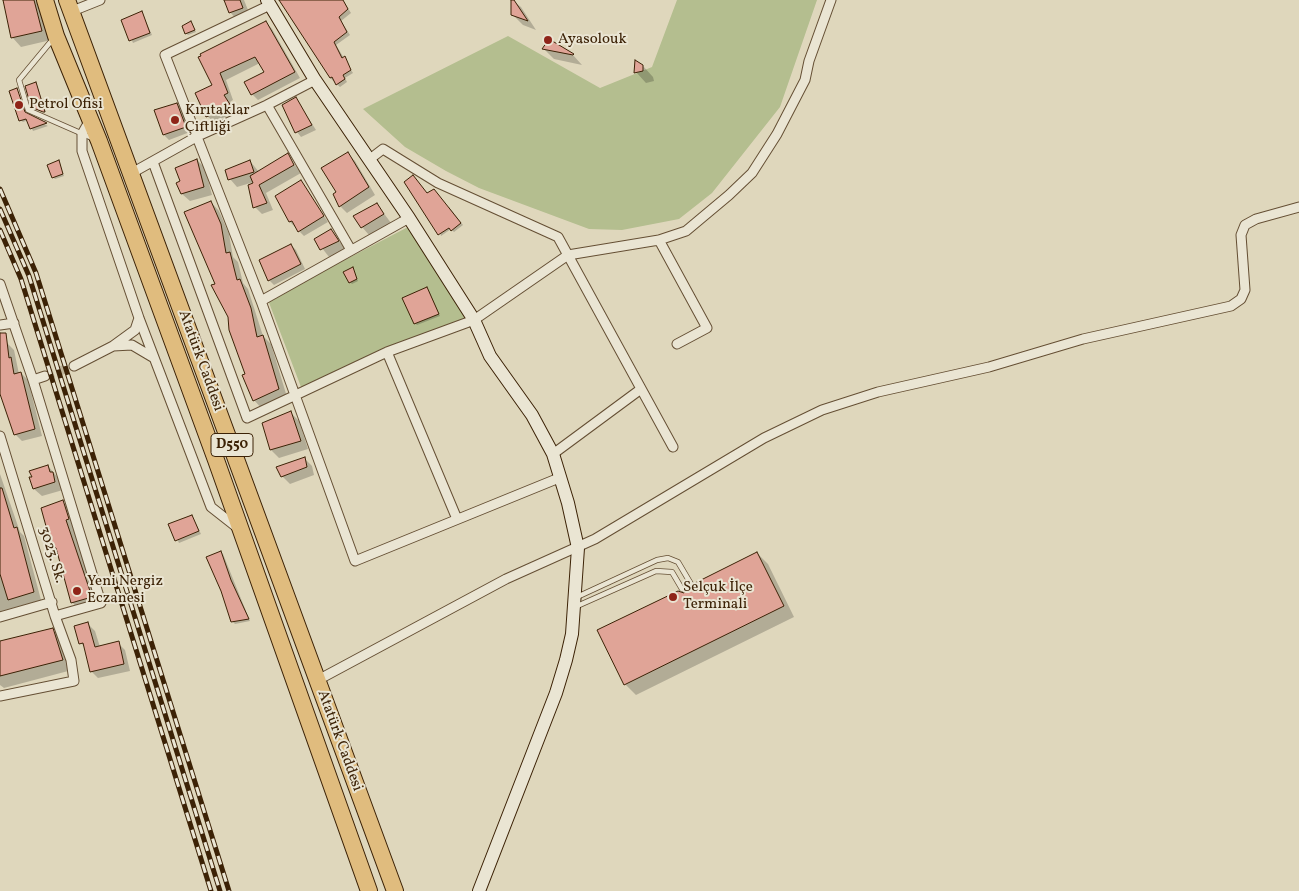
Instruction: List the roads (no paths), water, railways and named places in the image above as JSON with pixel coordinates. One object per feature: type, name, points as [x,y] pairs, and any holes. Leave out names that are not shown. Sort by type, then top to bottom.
[{"type":"highway","name":"Atatürk Caddesi","points":[[45,0],[86,127],[99,141],[370,891]]},
{"type":"highway","name":"Atatürk Caddesi","points":[[72,4],[130,174],[395,891]]},
{"type":"street","points":[[72,4],[100,0]]},
{"type":"street","points":[[153,162],[247,418],[387,352],[474,320],[568,255],[659,240],[686,231],[729,196],[752,173],[777,134],[804,80],[831,0]]},
{"type":"street","points":[[479,891],[556,693],[572,634],[578,548],[568,504],[553,454],[532,415],[490,356],[474,320],[370,159],[315,80],[268,2],[165,55],[261,301],[355,561],[559,478]]},
{"type":"street","points":[[130,174],[198,136],[315,80]]},
{"type":"street","points":[[267,104],[351,250]]},
{"type":"street","points":[[86,127],[82,151],[139,318],[211,507],[241,531]]},
{"type":"street","points":[[370,159],[383,149],[438,183],[558,237],[673,447]]},
{"type":"street","points":[[316,680],[506,579],[578,548],[764,438],[831,407],[878,392],[989,367],[1083,339],[1231,306],[1241,299],[1245,290],[1240,235],[1245,225],[1256,219],[1299,207]]},
{"type":"street","points":[[261,301],[409,218]]},
{"type":"street","points":[[659,240],[707,328],[677,344]]},
{"type":"street","points":[[0,284],[33,380],[100,603],[55,616]]},
{"type":"street","points":[[74,366],[113,346],[135,330],[139,318]]},
{"type":"street","points":[[0,326],[14,324]]},
{"type":"street","points":[[113,346],[132,345],[154,358]]},
{"type":"street","points":[[387,352],[457,520]]},
{"type":"street","points":[[33,380],[45,376]]},
{"type":"street","points":[[553,454],[640,389]]},
{"type":"street","name":"3023. Sk.","points":[[0,436],[70,660],[74,681],[0,696]]},
{"type":"street","points":[[0,617],[52,602]]},
{"type":"lane","points":[[56,36],[19,80],[28,110],[86,127]]},
{"type":"lane","points":[[574,602],[657,560],[668,558],[678,562],[691,584]]},
{"type":"lane","points":[[574,602],[656,572],[672,572],[682,589]]},
{"type":"tunnel","points":[[45,376],[74,366]]},
{"type":"railway","points":[[0,189],[36,273],[229,891]]},
{"type":"railway","points":[[0,209],[29,276],[220,891]]},
{"type":"railway","points":[[0,230],[21,279],[211,891]]},
{"type":"place","name":"Ayasolouk","points":[[548,40]]},
{"type":"place","name":"Petrol Ofisi","points":[[19,105]]},
{"type":"place","name":"Kırıtaklar Çiftliği","points":[[175,120]]},
{"type":"place","name":"Yeni Nergiz Eczanesi","points":[[77,591]]},
{"type":"place","name":"Selçuk İlçe Terminali","points":[[673,597]]}]
